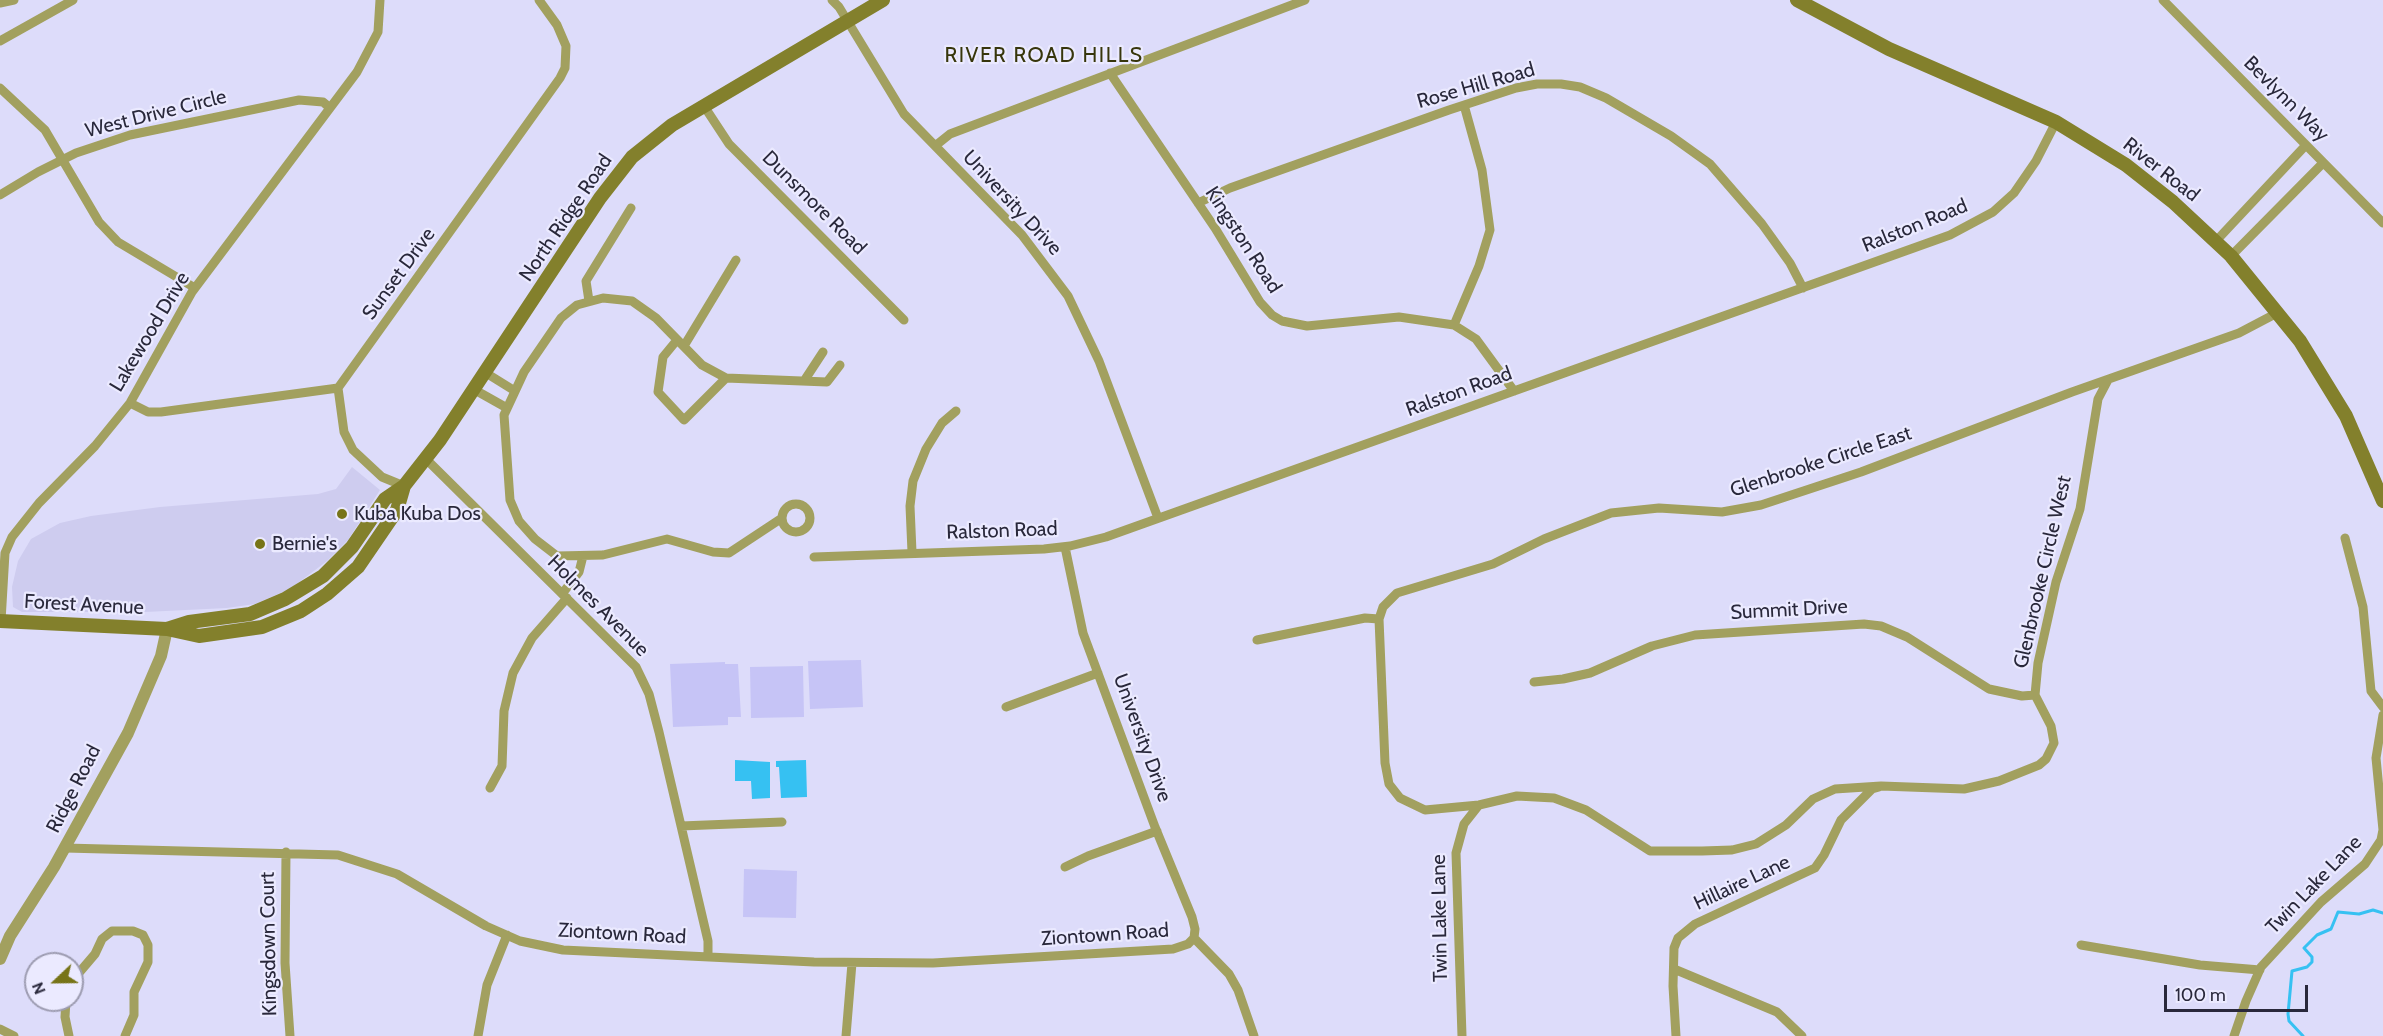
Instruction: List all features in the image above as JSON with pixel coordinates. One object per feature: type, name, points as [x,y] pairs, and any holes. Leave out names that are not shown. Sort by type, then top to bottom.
[{"type":"main road","name":"North Ridge Road","points":[[167,629],[189,622],[250,614],[303,589],[341,559],[362,535],[385,499],[404,486],[426,459],[475,390],[600,198],[633,157],[659,133],[883,0]]},
{"type":"main road","name":"River Road","points":[[1797,0],[1889,49],[2056,122],[2099,147],[2145,179],[2216,241],[2279,312],[2320,372],[2346,416],[2383,501]]},
{"type":"main road","name":"Forest Avenue","points":[[1,621],[167,629]]},
{"type":"street","points":[[0,3],[14,0]]},
{"type":"street","points":[[0,41],[73,0]]},
{"type":"street","name":"Lakewood Drive","points":[[1,621],[5,554],[12,537],[39,503],[95,446],[130,403],[173,323],[195,288],[357,72],[378,32],[380,0]]},
{"type":"street","name":"Sunset Drive","points":[[338,388],[560,78],[565,68],[566,46],[557,25],[539,0]]},
{"type":"street","name":"University Drive","points":[[832,0],[848,21],[897,105],[1022,235],[1076,309],[1100,361],[1158,518]]},
{"type":"street","points":[[934,146],[950,134],[1305,0]]},
{"type":"street","name":"Bevlynn Way","points":[[2163,0],[2383,223]]},
{"type":"street","name":"Kingston Road","points":[[1110,73],[1198,203],[1260,302],[1277,319],[1307,326],[1399,317],[1454,325],[1476,339],[1514,391]]},
{"type":"street","name":"Rose Hill Road","points":[[1198,203],[1230,188],[1516,88],[1547,83],[1580,87],[1606,98],[1671,136],[1710,164],[1762,224],[1790,263],[1803,288]]},
{"type":"street","points":[[0,88],[45,130],[99,222],[118,243],[195,288]]},
{"type":"street","name":"West Drive Circle","points":[[0,195],[64,159],[130,135],[279,103],[309,100],[322,102],[329,107]]},
{"type":"street","points":[[1454,325],[1479,266],[1490,230],[1482,170],[1464,105]]},
{"type":"street","name":"Dunsmore Road","points":[[704,106],[729,144],[904,320]]},
{"type":"street","name":"Ralston Road","points":[[814,557],[1065,547],[1106,537],[1950,235],[2004,204],[2023,181],[2056,122]]},
{"type":"street","points":[[2216,241],[2306,145]]},
{"type":"street","points":[[2231,256],[2323,163]]},
{"type":"street","points":[[589,302],[586,281],[631,208]]},
{"type":"street","points":[[726,378],[684,420],[658,392],[663,357],[681,343],[736,260]]},
{"type":"street","points":[[782,518],[729,553],[713,552],[667,539],[603,555],[557,556],[535,539],[519,521],[510,500],[504,415],[524,372],[561,318],[577,305],[603,297],[632,301],[656,318],[702,365],[726,378],[827,382],[840,365]]},
{"type":"street","name":"Glenbrooke Circle East","points":[[1379,619],[1383,607],[1397,593],[1493,564],[1544,539],[1611,513],[1659,508],[1722,512],[1761,505],[1861,472],[2239,333],[2279,312]]},
{"type":"street","points":[[804,381],[823,352]]},
{"type":"street","points":[[486,373],[515,391]]},
{"type":"street","name":"Glenbrooke Circle West","points":[[1379,619],[1385,763],[1389,784],[1400,798],[1425,810],[1479,806],[1517,796],[1554,798],[1586,810],[1650,851],[1732,850],[1751,846],[1776,833],[1822,793],[1852,786],[1964,789],[1999,781],[2039,765],[2052,751],[2054,737],[2035,695],[2056,582],[2080,509],[2096,410],[2108,380]]},
{"type":"street","points":[[130,403],[148,412],[161,412],[338,388],[340,416],[347,440],[353,450],[382,477],[404,486]]},
{"type":"street","points":[[475,390],[507,408]]},
{"type":"street","points":[[912,552],[910,507],[914,480],[926,449],[942,423],[956,411]]},
{"type":"street","name":"Holmes Avenue","points":[[426,459],[636,667],[645,683],[681,826],[708,941],[708,957]]},
{"type":"street","points":[[2345,538],[2363,607],[2371,691],[2383,707]]},
{"type":"street","name":"University Drive","points":[[1065,547],[1076,606],[1098,673],[1192,917],[1195,928],[1194,938]]},
{"type":"street","points":[[490,788],[502,766],[504,711],[513,674],[532,638],[565,596],[579,572],[583,556]]},
{"type":"street","points":[[1257,640],[1365,618],[1379,619]]},
{"type":"street","name":"Summit Drive","points":[[1534,682],[1563,680],[1590,673],[1652,646],[1695,635],[1864,624],[1881,626],[1907,637],[1989,689],[2022,696],[2035,695]]},
{"type":"street","name":"Ridge Road","points":[[0,959],[18,922],[65,848],[142,703],[161,656],[167,629]]},
{"type":"street","points":[[1006,707],[1098,673]]},
{"type":"street","name":"Twin Lake Lane","points":[[2234,1036],[2260,970],[2299,925],[2365,864],[2380,840],[2383,830],[2376,758],[2383,715]]},
{"type":"street","name":"Hillaire Lane","points":[[1676,1036],[1675,945],[1684,932],[1755,894],[1815,868],[1841,820],[1872,789],[1881,786]]},
{"type":"street","name":"Twin Lake Lane","points":[[1462,1036],[1456,853],[1464,824],[1479,806]]},
{"type":"street","points":[[681,826],[782,822]]},
{"type":"street","points":[[1065,867],[1088,856],[1157,831]]},
{"type":"street","name":"Ziontown Road","points":[[65,848],[338,855],[379,867],[428,890],[486,926],[507,935],[529,943],[563,950],[852,963],[980,962],[1173,949],[1188,944],[1194,938]]},
{"type":"street","name":"Kingsdown Court","points":[[286,852],[285,963],[290,1036]]},
{"type":"street","points":[[84,967],[95,954],[102,939],[112,931],[133,931],[143,935],[148,945],[148,962],[134,992],[134,1015],[125,1036]]},
{"type":"street","points":[[478,1036],[487,985],[507,935]]},
{"type":"street","points":[[1194,938],[1229,974],[1238,990],[1254,1036]]},
{"type":"street","points":[[2081,945],[2200,965],[2260,970]]},
{"type":"street","points":[[846,1036],[852,963]]},
{"type":"street","points":[[1674,969],[1777,1012],[1802,1036]]},
{"type":"street","points":[[65,1012],[69,1036]]},
{"type":"street","points":[[0,1029],[14,1036]]},
{"type":"shaded area","points":[[352,467],[380,490],[348,540],[327,561],[290,589],[255,604],[227,608],[145,612],[22,612],[13,607],[12,587],[18,561],[31,539],[60,523],[91,516],[160,507],[318,494],[336,489]]},
{"type":"shaded area","points":[[861,660],[863,707],[810,709],[808,661]]},
{"type":"shaded area","points":[[725,662],[725,664],[738,664],[741,717],[728,717],[728,725],[673,727],[670,664]]},
{"type":"shaded area","points":[[803,666],[804,717],[751,718],[750,667]]},
{"type":"shaded area","points":[[735,760],[770,762],[770,798],[752,799],[751,781],[735,781]]},
{"type":"shaded area","points":[[806,760],[807,797],[781,798],[779,767],[776,767],[776,761]]},
{"type":"shaded area","points":[[744,869],[797,871],[796,918],[743,917]]},
{"type":"waterway","points":[[2303,1036],[2289,1021],[2288,1014],[2292,971],[2307,967],[2312,962],[2312,957],[2304,948],[2317,935],[2331,929],[2338,912],[2359,914],[2373,910],[2383,913]]},
{"type":"place","name":"Kuba Kuba Dos","points":[[342,514]]},
{"type":"place","name":"Bernie's","points":[[260,544]]},
{"type":"district","name":"RIVER ROAD HILLS","points":[[1044,56]]}]
